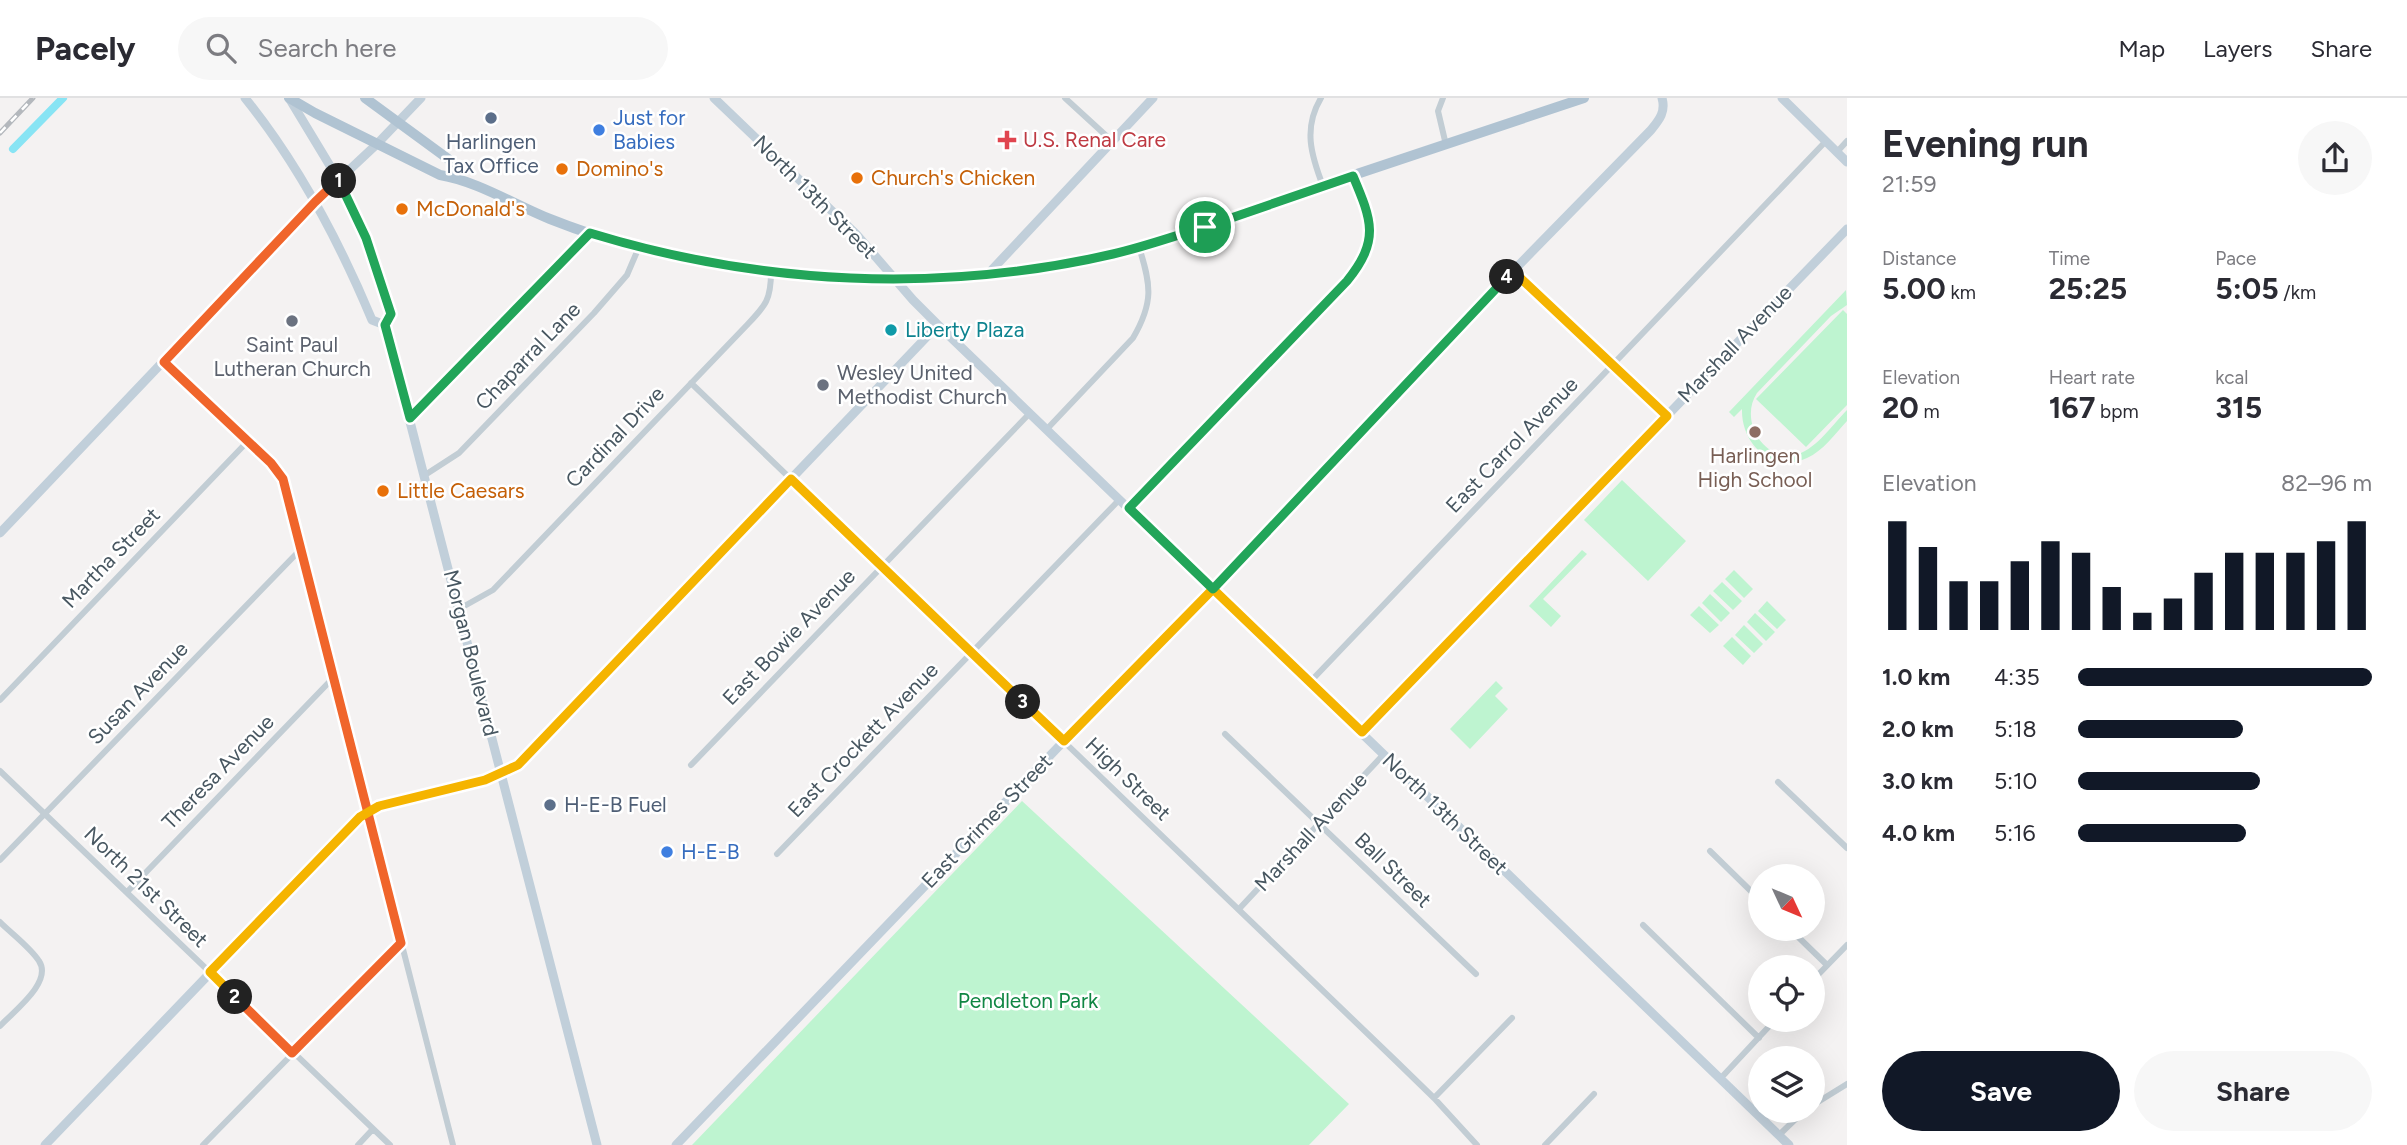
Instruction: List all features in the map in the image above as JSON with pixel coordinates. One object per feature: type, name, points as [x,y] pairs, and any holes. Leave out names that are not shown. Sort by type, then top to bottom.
[{"type":"main road","points":[[289,98],[440,175],[458,178],[531,212],[590,233],[715,264],[771,272],[896,280],[988,274],[1069,263],[1139,247],[1584,98]]},
{"type":"main road","points":[[365,98],[451,161],[458,178]]},
{"type":"street","name":"Morgan Boulevard","points":[[245,98],[275,138],[315,202],[344,257],[372,320],[385,325]]},
{"type":"street","name":"Morgan Boulevard","points":[[289,98],[339,179],[366,238],[384,290],[391,314],[385,325],[597,1145]]},
{"type":"street","points":[[0,533],[315,202],[421,98]]},
{"type":"street","name":"North 13th Street","points":[[714,98],[856,234],[939,325],[1789,1145]]},
{"type":"street","points":[[1065,98],[1112,141]]},
{"type":"street","points":[[988,274],[1153,98]]},
{"type":"street","points":[[1321,98],[1314,109],[1309,139],[1312,158],[1323,186]]},
{"type":"street","points":[[1443,98],[1438,111],[1446,145]]},
{"type":"street","name":"East Grimes Street","points":[[676,1145],[1651,130],[1661,118],[1662,98]]},
{"type":"street","points":[[1782,98],[1847,162]]},
{"type":"street","name":"East Carrol Avenue","points":[[1310,682],[1826,141]]},
{"type":"street","points":[[1837,152],[1847,141]]},
{"type":"street","points":[[1129,508],[1364,261],[1370,237],[1368,211],[1353,176]]},
{"type":"street","name":"Marshall Avenue","points":[[1362,732],[1847,229]]},
{"type":"street","points":[[410,418],[590,233]]},
{"type":"street","name":"Chaparral Lane","points":[[425,475],[459,453],[594,313],[627,275],[639,247]]},
{"type":"street","points":[[1046,429],[1133,338],[1143,321],[1150,289],[1139,247]]},
{"type":"street","points":[[1513,271],[1667,416]]},
{"type":"street","name":"Cardinal Drive","points":[[459,609],[493,590],[766,303],[771,291],[771,272]]},
{"type":"street","points":[[45,1145],[360,817],[379,806],[485,780],[518,765],[939,325]]},
{"type":"street","points":[[164,362],[271,463],[283,479],[453,1145]]},
{"type":"street","name":"High Street","points":[[691,383],[1434,1098],[1477,1145]]},
{"type":"street","name":"East Bowie Avenue","points":[[691,765],[1030,413]]},
{"type":"street","name":"Martha Street","points":[[0,700],[248,441]]},
{"type":"street","name":"East Crockett Avenue","points":[[777,854],[1120,499]]},
{"type":"street","name":"Susan Avenue","points":[[0,860],[300,550]]},
{"type":"street","name":"Theresa Avenue","points":[[127,892],[334,677]]},
{"type":"street","name":"Ball Street","points":[[1224,733],[1476,975]]},
{"type":"street","name":"Marshall Avenue","points":[[1239,909],[1383,755]]},
{"type":"street","name":"North 21st Street","points":[[0,771],[390,1145]]},
{"type":"street","points":[[1778,782],[1847,848]]},
{"type":"street","points":[[1710,851],[1748,888]]},
{"type":"street","points":[[0,922],[39,961],[43,970],[41,984],[0,1026]]},
{"type":"street","points":[[1643,925],[1759,1038]]},
{"type":"street","points":[[1803,942],[1827,965],[1847,945]]},
{"type":"street","points":[[204,1145],[401,943]]},
{"type":"street","points":[[1434,1098],[1512,1018]]},
{"type":"street","points":[[1720,1079],[1764,1032]]},
{"type":"street","points":[[1825,1098],[1847,1084]]},
{"type":"street","points":[[1545,1145],[1594,1094]]},
{"type":"street","points":[[1779,1135],[1792,1123]]},
{"type":"street","points":[[358,1145],[373,1129]]},
{"type":"green space","points":[[1846,290],[1847,305],[1831,316],[1757,393],[1751,415],[1753,427],[1765,446],[1785,455],[1798,454],[1812,447],[1847,410],[1847,421],[1824,447],[1807,458],[1794,462],[1771,459],[1761,453],[1747,434],[1742,409],[1734,417],[1729,412]]},
{"type":"green space","points":[[1843,310],[1847,314],[1847,405],[1806,447],[1756,399]]},
{"type":"green space","points":[[1622,480],[1686,541],[1648,581],[1584,520]]},
{"type":"green space","points":[[1582,550],[1587,554],[1543,599],[1561,616],[1551,627],[1529,606]]},
{"type":"green space","points":[[1734,570],[1753,589],[1744,598],[1725,579]]},
{"type":"green space","points":[[1722,582],[1742,601],[1733,610],[1713,591]]},
{"type":"green space","points":[[1710,594],[1730,613],[1721,622],[1702,603]]},
{"type":"green space","points":[[1767,601],[1786,620],[1777,629],[1758,611]]},
{"type":"green space","points":[[1699,606],[1719,625],[1710,633],[1690,615]]},
{"type":"green space","points":[[1755,613],[1775,632],[1766,641],[1747,622]]},
{"type":"green space","points":[[1744,625],[1763,644],[1754,653],[1735,635]]},
{"type":"green space","points":[[1732,637],[1751,656],[1743,665],[1723,646]]},
{"type":"green space","points":[[1496,681],[1503,688],[1495,696],[1508,709],[1470,749],[1450,729]]},
{"type":"green space","name":"Pendleton Park","points":[[1022,801],[1349,1104],[1309,1145],[692,1145]]},
{"type":"waterway","points":[[13,149],[63,98]]},
{"type":"railway","points":[[0,133],[33,98]]},
{"type":"place","name":"Harlingen Tax Office","points":[[491,118]]},
{"type":"place","name":"Just for Babies","points":[[599,130]]},
{"type":"place","name":"U.S. Renal Care","points":[[1007,140]]},
{"type":"place","name":"Domino's","points":[[562,169]]},
{"type":"place","name":"Church's Chicken","points":[[857,178]]},
{"type":"place","name":"McDonald's","points":[[402,209]]},
{"type":"place","name":"Saint Paul Lutheran Church","points":[[292,321]]},
{"type":"place","name":"Liberty Plaza","points":[[891,330]]},
{"type":"place","name":"Wesley United Methodist Church","points":[[823,385]]},
{"type":"place","name":"Harlingen High School","points":[[1755,432]]},
{"type":"place","name":"Little Caesars","points":[[383,491]]},
{"type":"place","name":"H-E-B Fuel","points":[[550,805]]},
{"type":"place","name":"H-E-B","points":[[667,852]]},
{"type":"route","points":[[1205,227],[1139,247],[1069,263],[988,274],[896,280],[796,275],[722,265],[650,250],[590,233],[410,418],[385,325],[391,314],[366,238],[339,179],[164,362],[271,463],[283,479],[300,550],[317,612],[368,812],[401,943],[292,1053],[210,972],[360,817],[368,812],[379,806],[485,780],[518,765],[791,479],[1064,741],[1213,589],[1362,732],[1667,416],[1513,271],[1213,589],[1129,508],[1347,281],[1364,261],[1370,237],[1368,211],[1353,176],[1205,227]]}]
